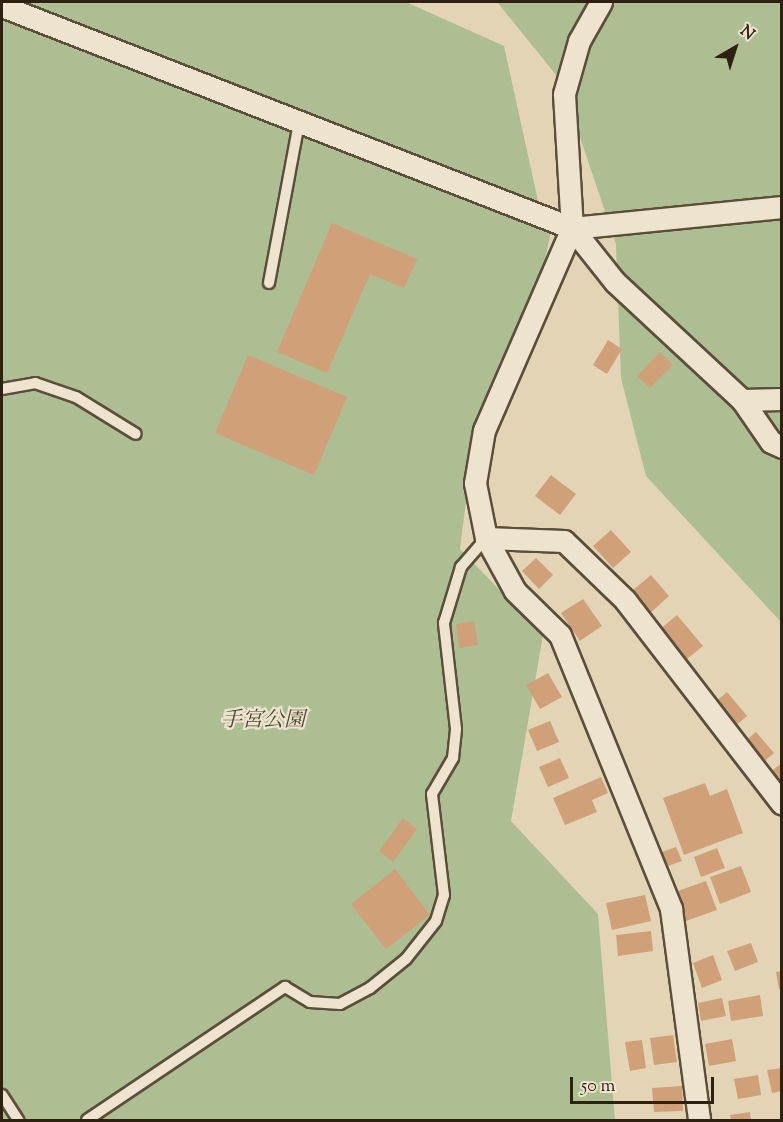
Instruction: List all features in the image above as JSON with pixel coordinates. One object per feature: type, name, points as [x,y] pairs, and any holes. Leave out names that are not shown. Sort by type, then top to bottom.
[{"type":"street","points":[[601,2],[579,41],[564,94],[572,228],[484,430],[475,483],[486,538],[515,591],[560,635],[670,909],[699,1120]]},
{"type":"street","points":[[2,6],[572,228],[782,207]]},
{"type":"street","points":[[572,228],[615,282],[742,400],[771,442],[782,447]]},
{"type":"street","points":[[742,400],[782,399]]},
{"type":"street","points":[[486,538],[564,541],[626,600],[782,804]]},
{"type":"lane","points":[[268,283],[299,122]]},
{"type":"lane","points":[[2,389],[45,387],[76,397],[136,434]]},
{"type":"lane","points":[[87,1120],[285,987],[310,1002],[340,1004],[370,988],[406,959],[436,921],[444,895],[432,794],[453,758],[456,729],[444,623],[461,567],[486,538]]},
{"type":"lane","points":[[2,1095],[18,1120]]},
{"type":"green space","name":"手宮公園","points":[[2,2],[406,2],[504,46],[542,219],[551,231],[540,286],[499,364],[472,454],[460,549],[543,635],[511,821],[598,914],[615,1120],[2,1120]]},
{"type":"green space","points":[[497,2],[781,2],[781,622],[646,476],[621,378],[616,244],[561,81]]},
{"type":"building","points":[[332,223],[417,259],[404,288],[370,274],[327,373],[277,352]]},
{"type":"building","points":[[608,340],[622,349],[607,374],[593,365]]},
{"type":"building","points":[[660,352],[673,365],[650,388],[637,376]]},
{"type":"building","points":[[248,355],[347,397],[314,475],[215,433]]},
{"type":"building","points":[[551,475],[576,494],[560,515],[535,496]]},
{"type":"building","points":[[611,530],[631,552],[613,568],[593,546]]},
{"type":"building","points":[[536,558],[553,575],[539,589],[522,571]]},
{"type":"building","points":[[651,575],[669,596],[647,616],[628,594]]},
{"type":"building","points":[[583,599],[602,626],[580,641],[561,613]]},
{"type":"building","points":[[677,615],[703,646],[682,663],[657,632]]},
{"type":"building","points":[[474,621],[478,645],[459,648],[456,624]]},
{"type":"building","points":[[548,673],[562,697],[540,709],[526,685]]},
{"type":"building","points":[[727,692],[747,716],[734,727],[714,703]]},
{"type":"building","points":[[550,721],[559,742],[537,751],[528,730]]},
{"type":"building","points":[[756,732],[774,753],[761,764],[743,743]]},
{"type":"building","points":[[560,758],[569,778],[548,787],[539,767]]},
{"type":"building","points":[[782,763],[782,788],[769,773]]},
{"type":"building","points":[[601,777],[608,793],[592,800],[597,812],[565,825],[553,798]]},
{"type":"building","points":[[705,783],[710,796],[727,789],[743,833],[684,855],[663,798]]},
{"type":"building","points":[[403,818],[417,829],[393,862],[379,851]]},
{"type":"building","points":[[676,847],[682,861],[668,866],[662,852]]},
{"type":"building","points":[[717,848],[725,868],[701,877],[694,857]]},
{"type":"building","points":[[741,866],[751,892],[720,904],[710,877]]},
{"type":"building","points":[[395,869],[430,915],[386,949],[351,904]]},
{"type":"building","points":[[706,881],[717,910],[686,921],[675,892]]},
{"type":"building","points":[[645,895],[651,921],[612,930],[606,903]]},
{"type":"building","points":[[651,931],[653,951],[618,956],[616,935]]},
{"type":"building","points":[[751,943],[758,962],[735,971],[727,951]]},
{"type":"building","points":[[713,955],[722,980],[702,988],[693,963]]},
{"type":"building","points":[[782,971],[782,989],[779,989],[776,972]]},
{"type":"building","points":[[760,995],[763,1016],[731,1021],[728,1001]]},
{"type":"building","points":[[722,998],[726,1016],[701,1021],[698,1003]]},
{"type":"building","points":[[673,1035],[677,1062],[654,1065],[650,1038]]},
{"type":"building","points":[[732,1039],[736,1061],[709,1066],[705,1044]]},
{"type":"building","points":[[642,1040],[646,1068],[630,1071],[625,1042]]},
{"type":"building","points":[[782,1068],[782,1091],[772,1093],[767,1070]]},
{"type":"building","points":[[758,1075],[761,1095],[738,1099],[734,1079]]},
{"type":"building","points":[[682,1086],[683,1111],[654,1112],[652,1088]]},
{"type":"building","points":[[750,1112],[751,1120],[731,1120],[730,1115]]}]
